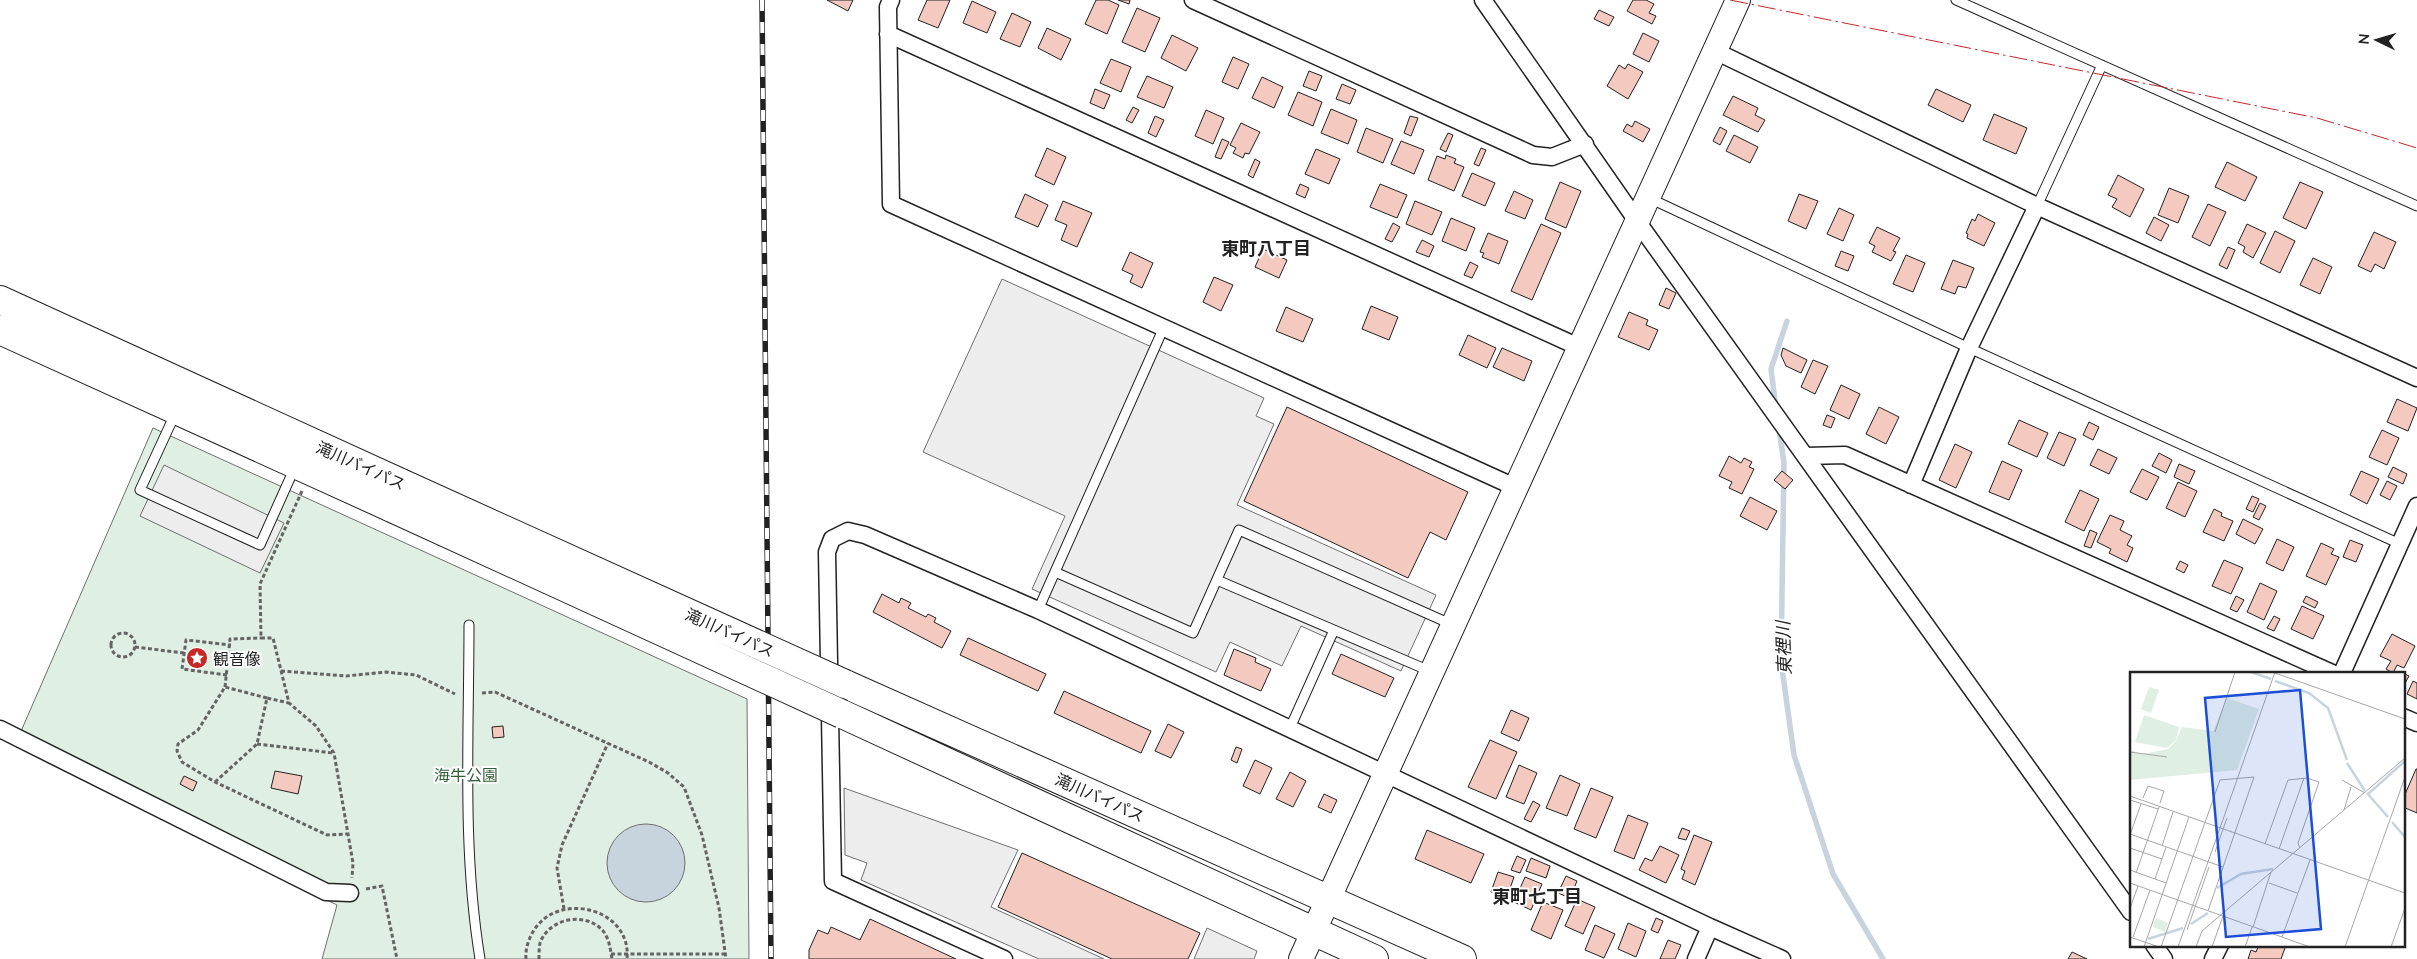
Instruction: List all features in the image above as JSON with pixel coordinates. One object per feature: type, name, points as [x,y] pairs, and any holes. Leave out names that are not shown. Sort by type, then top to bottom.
[{"type":"highway","name":"滝川バイパス","points":[[0,300],[845,684],[1462,959]]},
{"type":"highway","name":"滝川バイパス","points":[[0,330],[177,410],[292,474],[392,508],[1374,959]]},
{"type":"street","points":[[891,0],[888,7],[891,204],[1517,488]]},
{"type":"street","points":[[1193,0],[1533,155],[1552,157],[1584,144]]},
{"type":"street","points":[[1482,0],[1636,221],[2130,911]]},
{"type":"street","points":[[1301,959],[1738,0]]},
{"type":"street","points":[[888,34],[1581,348]]},
{"type":"street","points":[[1715,51],[2037,206],[2417,378]]},
{"type":"street","points":[[1911,485],[1969,348],[2037,206]]},
{"type":"street","points":[[1806,456],[1845,455],[2330,672]]},
{"type":"street","points":[[2342,672],[2417,506]]},
{"type":"street","points":[[1004,959],[833,881],[827,552],[832,539],[848,531],[865,535],[1038,610],[1710,927],[1782,959]]},
{"type":"street","points":[[2404,717],[2417,723]]},
{"type":"street","points":[[0,729],[326,892],[350,892]]},
{"type":"street","points":[[1696,959],[1710,927]]},
{"type":"street","points":[[2155,946],[2164,959]]},
{"type":"street","points":[[2213,959],[2220,946]]},
{"type":"lane","points":[[1956,0],[2417,206]]},
{"type":"lane","points":[[2037,206],[2102,65]]},
{"type":"lane","points":[[1647,198],[1969,348],[2400,544]]},
{"type":"lane","points":[[1038,610],[1164,327]]},
{"type":"lane","points":[[177,410],[140,490],[260,544],[292,474]]},
{"type":"lane","points":[[1055,572],[1193,633],[1239,530],[1453,626]]},
{"type":"lane","points":[[1217,580],[1432,672]]},
{"type":"lane","points":[[469,625],[468,865],[480,959]]},
{"type":"lane","points":[[1290,728],[1334,630]]},
{"type":"path","points":[[261,638],[260,584],[303,488],[292,474]]},
{"type":"path","points":[[118,632],[127,633],[134,638],[135,648],[131,655],[122,658],[114,655],[110,647],[112,638],[118,632]]},
{"type":"path","points":[[289,703],[273,638],[230,639],[231,646],[225,687],[198,730],[178,744],[177,751],[182,762],[215,782],[327,835],[347,834]]},
{"type":"path","points":[[226,675],[182,669],[186,640],[231,646]]},
{"type":"path","points":[[135,648],[184,653]]},
{"type":"path","points":[[281,670],[346,676],[386,672],[416,675],[454,694],[495,692],[668,773],[684,787],[702,835],[719,908],[726,959]]},
{"type":"path","points":[[225,687],[289,703],[316,726],[334,753],[353,863],[350,892],[382,886],[397,959]]},
{"type":"path","points":[[215,782],[257,744],[267,698]]},
{"type":"path","points":[[257,744],[334,753]]},
{"type":"path","points":[[564,909],[557,868],[562,845],[608,744]]},
{"type":"path","points":[[526,959],[529,938],[538,924],[552,913],[564,909],[584,908],[601,913],[614,924],[623,938],[627,957]]},
{"type":"path","points":[[539,959],[540,943],[550,928],[566,920],[583,919],[599,928],[610,942],[612,959]]},
{"type":"path","points":[[611,954],[627,957],[653,957],[725,954]]},
{"type":"green space","name":"海牛公園","points":[[153,428],[747,699],[749,959],[322,959],[337,905],[15,745]]},
{"type":"shaded area","points":[[1002,279],[1264,398],[1256,416],[1274,424],[1237,505],[1436,595],[1401,671],[1301,626],[1282,666],[1230,642],[1216,672],[1032,589],[1065,516],[923,452]]},
{"type":"shaded area","points":[[164,465],[284,523],[260,573],[140,516]]},
{"type":"shaded area","points":[[844,788],[1018,850],[991,907],[1104,959],[1039,959],[861,880],[867,863],[845,855]]},
{"type":"shaded area","points":[[638,824],[654,824],[668,830],[679,841],[685,855],[685,871],[679,885],[668,896],[654,902],[638,902],[624,896],[613,885],[607,871],[607,855],[613,841],[624,830]]},
{"type":"shaded area","points":[[1207,928],[1257,951],[1254,959],[1194,959]]},
{"type":"building","points":[[827,0],[853,0],[848,11]]},
{"type":"building","points":[[927,0],[950,0],[938,28],[918,20]]},
{"type":"building","points":[[1096,0],[1108,0],[1119,5],[1107,34],[1085,24]]},
{"type":"building","points":[[1118,0],[1130,0],[1129,4]]},
{"type":"building","points":[[1633,0],[1646,0],[1654,4],[1649,13],[1656,16],[1652,24],[1627,11]]},
{"type":"building","points":[[972,1],[996,12],[987,33],[963,23]]},
{"type":"building","points":[[1137,8],[1160,18],[1145,52],[1122,42]]},
{"type":"building","points":[[1599,10],[1614,17],[1609,26],[1594,19]]},
{"type":"building","points":[[1012,13],[1031,22],[1020,47],[1000,39]]},
{"type":"building","points":[[1047,28],[1071,39],[1061,60],[1038,48]]},
{"type":"building","points":[[1643,33],[1659,41],[1649,62],[1633,54]]},
{"type":"building","points":[[1172,35],[1198,48],[1186,71],[1161,58]]},
{"type":"building","points":[[1233,57],[1249,64],[1238,89],[1222,82]]},
{"type":"building","points":[[1111,59],[1131,67],[1121,92],[1100,83]]},
{"type":"building","points":[[1628,64],[1643,72],[1628,99],[1607,86],[1619,65],[1625,69]]},
{"type":"building","points":[[1309,71],[1322,76],[1316,91],[1303,86]]},
{"type":"building","points":[[1147,76],[1173,87],[1164,108],[1137,97]]},
{"type":"building","points":[[1262,77],[1283,87],[1274,108],[1252,98]]},
{"type":"building","points":[[1342,84],[1356,90],[1350,104],[1336,99]]},
{"type":"building","points":[[1095,89],[1110,95],[1104,109],[1090,103]]},
{"type":"building","points":[[1936,89],[1971,105],[1963,122],[1928,105]]},
{"type":"building","points":[[1298,92],[1322,102],[1313,126],[1288,115]]},
{"type":"building","points":[[1733,96],[1758,108],[1755,115],[1765,120],[1758,132],[1723,115]]},
{"type":"building","points":[[1133,107],[1139,110],[1132,123],[1126,120]]},
{"type":"building","points":[[1331,109],[1357,120],[1348,144],[1321,133]]},
{"type":"building","points":[[1206,110],[1224,118],[1213,144],[1195,136]]},
{"type":"building","points":[[1994,114],[2027,128],[2016,154],[1983,140]]},
{"type":"building","points":[[1155,116],[1164,120],[1156,137],[1148,133]]},
{"type":"building","points":[[1410,116],[1418,118],[1411,136],[1404,133]]},
{"type":"building","points":[[1635,121],[1650,129],[1643,142],[1623,131],[1627,124],[1632,127]]},
{"type":"building","points":[[1241,123],[1260,132],[1249,154],[1245,153],[1243,158],[1233,153],[1236,148],[1230,145]]},
{"type":"building","points":[[1720,127],[1727,131],[1720,145],[1713,141]]},
{"type":"building","points":[[1366,128],[1393,139],[1383,163],[1357,152]]},
{"type":"building","points":[[1448,133],[1453,135],[1446,152],[1440,149]]},
{"type":"building","points":[[1734,135],[1758,147],[1750,163],[1726,151]]},
{"type":"building","points":[[1222,139],[1229,142],[1221,159],[1215,157]]},
{"type":"building","points":[[1401,141],[1424,150],[1414,174],[1391,164]]},
{"type":"building","points":[[1047,148],[1066,157],[1054,185],[1035,176]]},
{"type":"building","points":[[1481,148],[1486,150],[1479,166],[1474,164]]},
{"type":"building","points":[[1316,149],[1340,159],[1329,184],[1305,174]]},
{"type":"building","points":[[1446,155],[1456,159],[1454,163],[1464,167],[1454,191],[1428,180],[1437,156],[1445,159]]},
{"type":"building","points":[[1255,159],[1260,162],[1253,178],[1248,175]]},
{"type":"building","points":[[2227,162],[2257,177],[2245,201],[2215,187]]},
{"type":"building","points":[[1472,173],[1495,183],[1485,206],[1462,196]]},
{"type":"building","points":[[2118,175],[2144,189],[2130,217],[2112,207],[2117,199],[2108,195]]},
{"type":"building","points":[[1560,182],[1581,191],[1566,228],[1545,219]]},
{"type":"building","points":[[2300,182],[2323,192],[2306,229],[2283,218]]},
{"type":"building","points":[[1300,184],[1309,188],[1305,198],[1296,194]]},
{"type":"building","points":[[1380,184],[1407,195],[1397,218],[1370,207]]},
{"type":"building","points":[[2169,188],[2189,196],[2178,223],[2158,215]]},
{"type":"building","points":[[1514,191],[1533,200],[1525,219],[1505,211]]},
{"type":"building","points":[[1025,194],[1048,205],[1038,227],[1015,217]]},
{"type":"building","points":[[1799,194],[1818,201],[1806,229],[1788,221]]},
{"type":"building","points":[[1063,201],[1092,213],[1077,247],[1061,240],[1067,225],[1055,220]]},
{"type":"building","points":[[1415,201],[1442,212],[1432,235],[1406,224]]},
{"type":"building","points":[[2208,204],[2226,212],[2210,246],[2192,237]]},
{"type":"building","points":[[1839,208],[1854,215],[1843,241],[1827,234]]},
{"type":"building","points":[[1978,214],[1995,223],[1984,246],[1967,238],[1968,234],[1966,233],[1972,219],[1975,221]]},
{"type":"building","points":[[2154,217],[2169,225],[2161,241],[2146,233]]},
{"type":"building","points":[[1451,218],[1475,228],[1466,251],[1442,241]]},
{"type":"building","points":[[1393,223],[1400,227],[1392,242],[1385,239]]},
{"type":"building","points":[[1541,224],[1561,233],[1532,300],[1511,291]]},
{"type":"building","points":[[2247,224],[2266,233],[2253,258],[2243,252],[2245,247],[2238,243]]},
{"type":"building","points":[[1877,227],[1900,238],[1893,251],[1896,252],[1891,261],[1872,252],[1875,246],[1869,243]]},
{"type":"building","points":[[2275,231],[2295,241],[2280,273],[2260,263]]},
{"type":"building","points":[[2374,232],[2396,242],[2384,269],[2375,264],[2371,272],[2358,266]]},
{"type":"building","points":[[1488,233],[1508,241],[1499,264],[1482,257],[1484,253],[1480,252]]},
{"type":"building","points":[[1422,240],[1434,246],[1429,257],[1416,252]]},
{"type":"building","points":[[2228,247],[2235,250],[2227,269],[2219,265]]},
{"type":"building","points":[[1263,249],[1287,260],[1279,278],[1255,267]]},
{"type":"building","points":[[1841,251],[1854,256],[1848,271],[1835,266]]},
{"type":"building","points":[[1130,252],[1153,263],[1142,288],[1130,282],[1133,275],[1122,270]]},
{"type":"building","points":[[1906,255],[1925,263],[1913,292],[1893,284]]},
{"type":"building","points":[[2313,258],[2332,267],[2320,294],[2300,285]]},
{"type":"building","points":[[1953,260],[1974,268],[1966,288],[1958,286],[1955,294],[1941,289]]},
{"type":"building","points":[[1470,262],[1478,266],[1472,278],[1464,275]]},
{"type":"building","points":[[1214,277],[1233,285],[1221,311],[1203,302]]},
{"type":"building","points":[[1666,288],[1676,293],[1669,309],[1659,305]]},
{"type":"building","points":[[1371,306],[1398,317],[1389,340],[1362,329]]},
{"type":"building","points":[[1286,307],[1313,319],[1303,342],[1276,331]]},
{"type":"building","points":[[1629,312],[1648,320],[1646,325],[1658,330],[1649,350],[1618,337]]},
{"type":"building","points":[[1468,335],[1496,348],[1487,368],[1459,355]]},
{"type":"building","points":[[1502,348],[1532,361],[1524,381],[1493,367]]},
{"type":"building","points":[[1783,348],[1807,360],[1801,373],[1786,366],[1781,355]]},
{"type":"building","points":[[1813,360],[1828,366],[1815,394],[1801,387]]},
{"type":"building","points":[[1841,385],[1860,394],[1849,419],[1830,410]]},
{"type":"building","points":[[2397,399],[2417,408],[2408,431],[2387,422]]},
{"type":"building","points":[[1287,407],[1468,492],[1446,540],[1430,532],[1408,578],[1244,501]]},
{"type":"building","points":[[1879,407],[1899,417],[1886,444],[1866,434]]},
{"type":"building","points":[[1827,415],[1835,418],[1831,428],[1823,425]]},
{"type":"building","points":[[2019,420],[2048,433],[2037,457],[2008,444]]},
{"type":"building","points":[[2089,422],[2099,427],[2093,440],[2083,435]]},
{"type":"building","points":[[2382,430],[2399,438],[2387,465],[2369,457]]},
{"type":"building","points":[[2059,432],[2076,439],[2064,466],[2047,458]]},
{"type":"building","points":[[1955,444],[1972,452],[1956,488],[1939,480]]},
{"type":"building","points":[[2098,449],[2117,458],[2109,474],[2090,465]]},
{"type":"building","points":[[2159,453],[2172,460],[2166,473],[2152,466]]},
{"type":"building","points":[[1729,456],[1741,463],[1744,458],[1752,462],[1749,467],[1754,469],[1742,494],[1729,488],[1732,482],[1719,476]]},
{"type":"building","points":[[2002,461],[2022,470],[2009,500],[1989,492]]},
{"type":"building","points":[[2179,464],[2195,471],[2189,484],[2174,477]]},
{"type":"building","points":[[2393,467],[2407,474],[2403,484],[2388,477]]},
{"type":"building","points":[[2142,469],[2159,477],[2147,500],[2130,492]]},
{"type":"building","points":[[1782,471],[1793,480],[1785,489],[1774,480]]},
{"type":"building","points":[[2361,471],[2379,479],[2367,504],[2350,495]]},
{"type":"building","points":[[2387,481],[2397,486],[2390,500],[2380,495]]},
{"type":"building","points":[[2178,482],[2197,491],[2185,517],[2166,508]]},
{"type":"building","points":[[2080,490],[2099,499],[2084,531],[2065,522]]},
{"type":"building","points":[[2252,496],[2259,499],[2253,512],[2246,509]]},
{"type":"building","points":[[1750,497],[1777,511],[1767,530],[1740,516]]},
{"type":"building","points":[[2260,503],[2266,506],[2259,520],[2253,517]]},
{"type":"building","points":[[2214,509],[2222,513],[2221,516],[2233,521],[2224,541],[2203,532]]},
{"type":"building","points":[[2110,515],[2124,521],[2120,530],[2132,536],[2127,545],[2133,548],[2127,562],[2109,553],[2111,549],[2097,542]]},
{"type":"building","points":[[2243,519],[2263,529],[2255,544],[2236,534]]},
{"type":"building","points":[[2090,530],[2097,533],[2091,548],[2084,546]]},
{"type":"building","points":[[2277,539],[2294,547],[2283,571],[2266,563]]},
{"type":"building","points":[[2350,540],[2363,545],[2356,562],[2343,557]]},
{"type":"building","points":[[2321,543],[2334,549],[2331,554],[2339,557],[2326,585],[2306,576]]},
{"type":"building","points":[[2224,560],[2243,568],[2231,594],[2212,586]]},
{"type":"building","points":[[2180,561],[2188,565],[2184,573],[2176,569]]},
{"type":"building","points":[[2260,583],[2277,591],[2264,620],[2247,612]]},
{"type":"building","points":[[882,594],[899,603],[901,598],[911,603],[908,608],[926,617],[928,614],[936,618],[934,622],[951,631],[942,648],[873,612]]},
{"type":"building","points":[[2236,596],[2244,600],[2237,612],[2230,609]]},
{"type":"building","points":[[2306,596],[2318,602],[2315,608],[2303,602]]},
{"type":"building","points":[[2302,606],[2324,616],[2313,639],[2291,629]]},
{"type":"building","points":[[2274,616],[2280,619],[2274,631],[2267,628]]},
{"type":"building","points":[[2392,634],[2415,646],[2404,668],[2397,665],[2394,672],[2386,669],[2391,661],[2380,656]]},
{"type":"building","points":[[968,638],[1046,674],[1038,691],[960,655]]},
{"type":"building","points":[[1234,649],[1256,658],[1255,662],[1271,669],[1261,691],[1224,675]]},
{"type":"building","points":[[1341,654],[1394,678],[1385,697],[1332,674]]},
{"type":"building","points":[[2404,674],[2409,676],[2404,685]]},
{"type":"building","points":[[2413,681],[2417,683],[2417,699],[2407,694]]},
{"type":"building","points":[[1064,691],[1151,731],[1141,753],[1054,713]]},
{"type":"building","points":[[1511,710],[1529,718],[1519,741],[1501,733]]},
{"type":"building","points":[[1168,724],[1184,732],[1171,758],[1155,751]]},
{"type":"building","points":[[503,726],[504,737],[493,738],[492,727]]},
{"type":"building","points":[[1490,740],[1517,752],[1496,799],[1468,787]]},
{"type":"building","points":[[1236,747],[1242,749],[1237,763],[1231,760]]},
{"type":"building","points":[[1255,760],[1272,768],[1260,794],[1243,786]]},
{"type":"building","points":[[1519,765],[1537,773],[1524,804],[1506,797]]},
{"type":"building","points":[[2417,769],[2417,813],[2404,807],[2404,797]]},
{"type":"building","points":[[275,771],[302,776],[298,794],[271,788]]},
{"type":"building","points":[[1290,772],[1306,781],[1293,807],[1276,799]]},
{"type":"building","points":[[1560,775],[1580,784],[1567,816],[1546,808]]},
{"type":"building","points":[[184,776],[197,782],[193,791],[180,784]]},
{"type":"building","points":[[1591,788],[1613,797],[1596,838],[1574,829]]},
{"type":"building","points":[[1324,794],[1337,800],[1331,813],[1318,807]]},
{"type":"building","points":[[1533,801],[1540,805],[1531,822],[1524,819]]},
{"type":"building","points":[[1628,815],[1648,823],[1634,859],[1614,851]]},
{"type":"building","points":[[1682,828],[1690,831],[1686,840],[1678,838]]},
{"type":"building","points":[[1427,830],[1484,854],[1471,883],[1415,859]]},
{"type":"building","points":[[1694,835],[1712,842],[1695,885],[1682,879],[1685,871],[1681,869]]},
{"type":"building","points":[[1660,846],[1679,855],[1666,883],[1639,870],[1645,858],[1652,861]]},
{"type":"building","points":[[1022,853],[1200,933],[1188,959],[1112,959],[998,907]]},
{"type":"building","points":[[1517,856],[1526,860],[1520,873],[1511,870]]},
{"type":"building","points":[[1531,858],[1550,866],[1546,878],[1526,871]]},
{"type":"building","points":[[1498,872],[1514,877],[1507,897],[1491,892]]},
{"type":"building","points":[[1566,876],[1577,881],[1570,898],[1558,893]]},
{"type":"building","points":[[1525,877],[1542,884],[1531,910],[1514,902]]},
{"type":"building","points":[[1577,899],[1595,907],[1583,934],[1565,926]]},
{"type":"building","points":[[1543,902],[1563,910],[1551,939],[1531,930]]},
{"type":"building","points":[[1656,918],[1663,921],[1658,933],[1651,930]]},
{"type":"building","points":[[870,919],[956,959],[809,959],[809,950],[818,930],[828,934],[831,927],[860,940]]},
{"type":"building","points":[[1628,923],[1646,931],[1636,957],[1618,949]]},
{"type":"building","points":[[1595,925],[1615,934],[1604,958],[1585,950]]},
{"type":"building","points":[[1668,940],[1681,945],[1675,959],[1660,959]]},
{"type":"building","points":[[2259,946],[2286,946],[2281,959],[2248,959],[2251,950],[2256,952]]},
{"type":"building","points":[[2072,952],[2087,959],[2068,959]]},
{"type":"waterway","name":"東裡川","points":[[1776,408],[1771,369],[1787,321]]},
{"type":"waterway","name":"東裡川","points":[[1779,429],[1784,463],[1781,661],[1794,755],[1833,874],[1883,959]]},
{"type":"railway","points":[[762,0],[771,959]]},
{"type":"power","points":[[1730,0],[2317,118],[2417,148]]},
{"type":"place","name":"観音像","points":[[197,658]]},
{"type":"district","name":"東町八丁目","points":[[1266,248]]},
{"type":"district","name":"東町七丁目","points":[[1537,896]]}]
